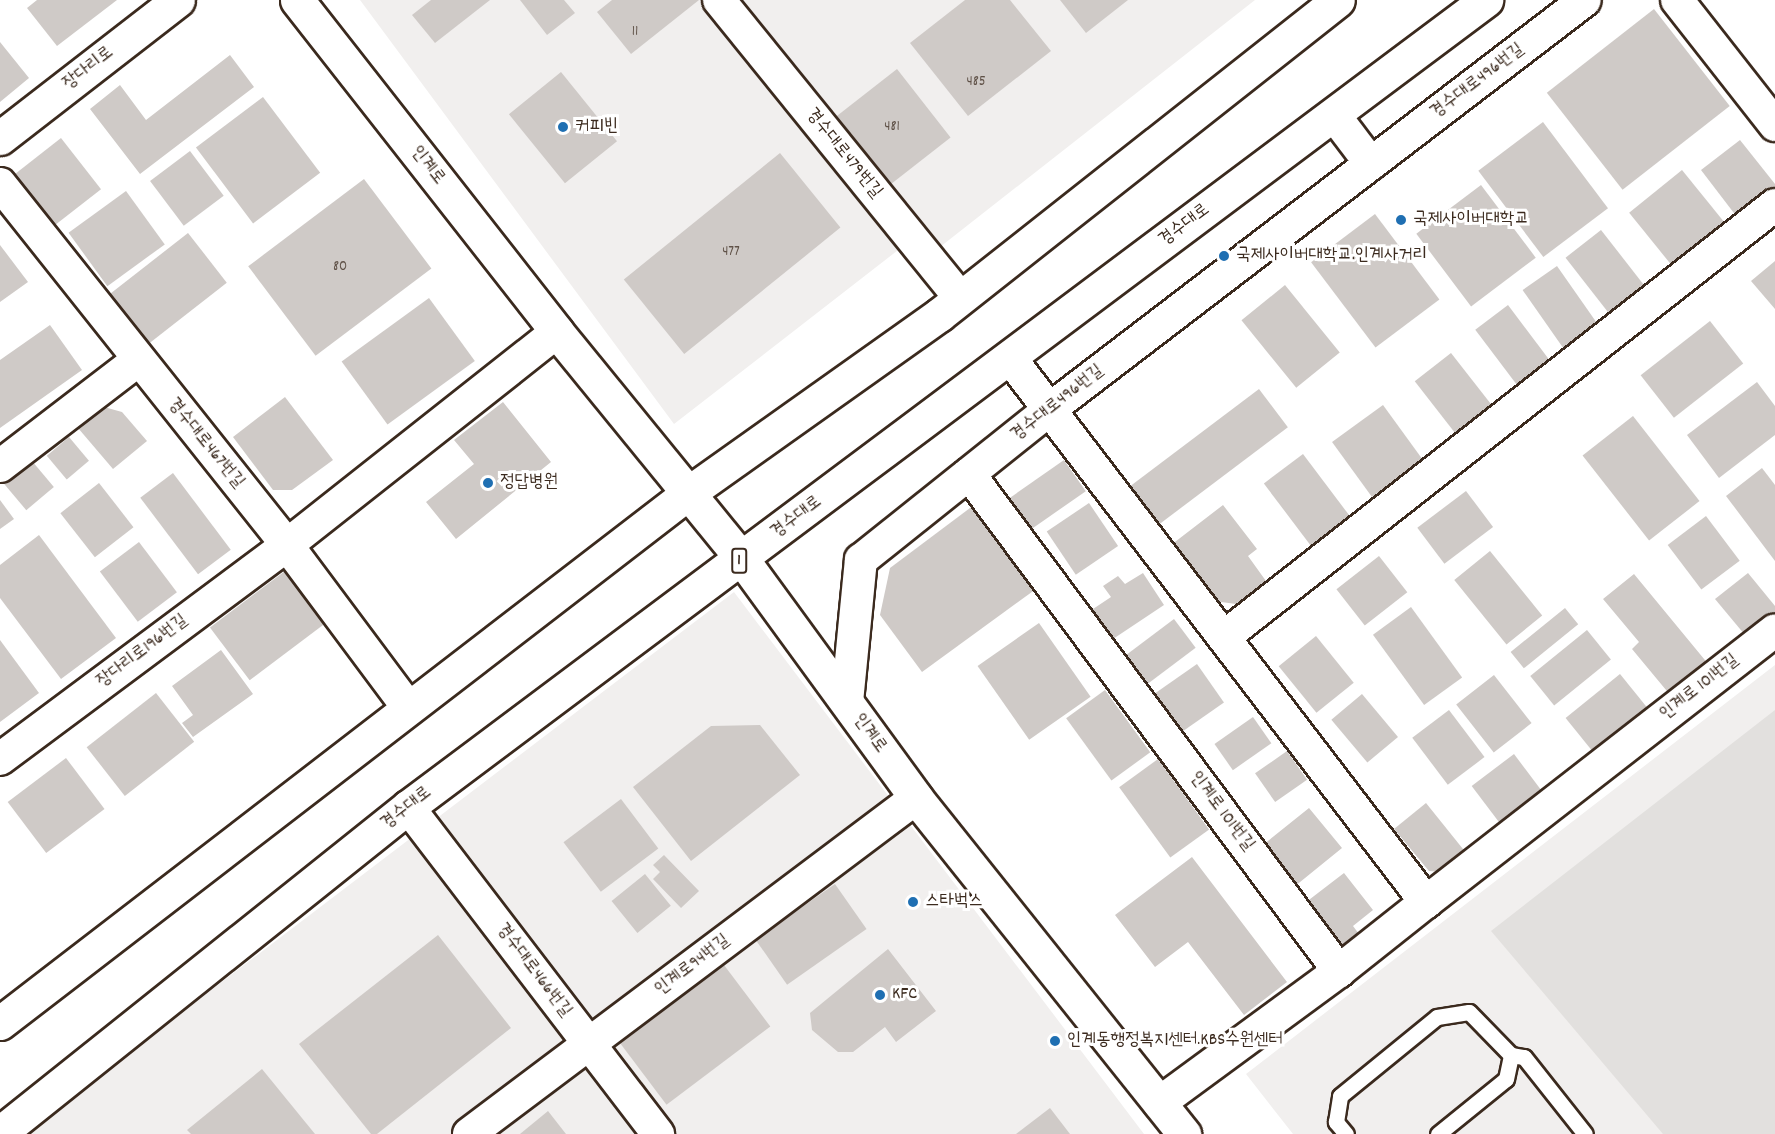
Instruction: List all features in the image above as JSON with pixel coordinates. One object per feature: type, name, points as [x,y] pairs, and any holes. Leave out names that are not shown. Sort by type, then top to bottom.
[{"type":"main road","name":"장다리로","points":[[0,138],[178,0]]},
{"type":"main road","name":"인계로","points":[[297,0],[557,332],[742,559],[916,798],[1184,1134]]},
{"type":"main road","points":[[0,1023],[407,706],[687,494],[960,298],[1338,0]]},
{"type":"main road","name":"경수대로","points":[[0,1133],[408,807],[1486,0]]},
{"type":"street","name":"경수대로496번길","points":[[846,702],[861,560],[1050,409],[1585,0]]},
{"type":"street","points":[[1677,0],[1775,124]]},
{"type":"street","name":"경수대로479번길","points":[[727,3],[960,298]]},
{"type":"street","points":[[1334,115],[1371,164]]},
{"type":"street","name":"경수대로467번길","points":[[0,184],[137,361],[287,545],[407,706]]},
{"type":"street","points":[[1224,637],[1775,205]]},
{"type":"street","points":[[287,545],[557,332]]},
{"type":"street","points":[[1010,358],[1426,903]]},
{"type":"street","points":[[0,466],[137,361]]},
{"type":"street","name":"인계로 101번길","points":[[969,474],[1339,971],[1775,630]]},
{"type":"street","name":"장다리로196번길","points":[[0,759],[287,545]]},
{"type":"street","name":"인계로94번길","points":[[469,1134],[916,798]]},
{"type":"street","name":"경수대로466번길","points":[[408,807],[658,1134]]},
{"type":"street","points":[[1159,1103],[1339,971]]},
{"type":"lane","points":[[1346,1134],[1336,1122],[1340,1096],[1437,1017],[1469,1012],[1511,1055],[1524,1058],[1585,1134]]},
{"type":"lane","points":[[1438,1134],[1506,1079],[1511,1055]]},
{"type":"shaded area","points":[[360,0],[700,0],[902,247],[674,424]]},
{"type":"shaded area","points":[[743,0],[1255,0],[940,247]]},
{"type":"shaded area","points":[[734,592],[1144,1134],[22,1134]]},
{"type":"shaded area","points":[[1775,665],[1775,1134],[1293,1134],[1246,1074]]},
{"type":"shaded area","points":[[1775,710],[1775,1134],[1663,1134],[1491,931]]},
{"type":"building","points":[[37,0],[117,0],[57,46],[27,8]]},
{"type":"building","points":[[431,0],[490,0],[435,43],[412,15]]},
{"type":"building","points":[[520,0],[564,0],[575,13],[547,35]]},
{"type":"building","points":[[612,0],[699,0],[631,54],[597,12]]},
{"type":"building","points":[[965,0],[1010,0],[1051,51],[968,116],[910,43]]},
{"type":"building","points":[[1060,0],[1128,0],[1086,33]]},
{"type":"building","points":[[1654,9],[1730,106],[1623,190],[1547,93]]},
{"type":"building","points":[[0,42],[29,78],[0,102]]},
{"type":"building","points":[[230,55],[254,87],[140,174],[90,109],[120,85],[146,120]]},
{"type":"building","points":[[897,69],[951,138],[886,188],[832,119]]},
{"type":"building","name":"커피빈","points":[[561,72],[617,141],[565,183],[509,114]]},
{"type":"building","points":[[263,97],[320,173],[253,223],[196,148]]},
{"type":"building","points":[[1543,122],[1608,208],[1543,257],[1478,171]]},
{"type":"building","points":[[61,138],[101,189],[49,230],[9,179]]},
{"type":"building","points":[[1740,140],[1775,184],[1775,194],[1740,221],[1701,170]]},
{"type":"building","points":[[190,151],[224,196],[184,226],[150,181]]},
{"type":"building","points":[[780,153],[840,228],[684,354],[624,279]]},
{"type":"building","points":[[1682,170],[1729,228],[1676,271],[1629,213]]},
{"type":"building","points":[[364,179],[431,268],[316,356],[248,266]]},
{"type":"building","points":[[1481,185],[1536,258],[1471,306],[1416,234]]},
{"type":"building","points":[[126,191],[165,244],[107,286],[69,233]]},
{"type":"building","points":[[1375,214],[1439,299],[1376,348],[1311,262]]},
{"type":"building","points":[[1601,230],[1648,291],[1613,318],[1566,258]]},
{"type":"building","points":[[188,233],[227,283],[145,347],[106,297]]},
{"type":"building","points":[[0,245],[28,282],[0,302]]},
{"type":"building","points":[[1775,261],[1775,309],[1751,281]]},
{"type":"building","points":[[1557,266],[1598,325],[1564,349],[1523,290]]},
{"type":"building","points":[[1285,285],[1340,353],[1296,388],[1241,320]]},
{"type":"building","points":[[429,298],[475,361],[387,425],[342,361]]},
{"type":"building","points":[[1508,305],[1550,361],[1517,386],[1475,330]]},
{"type":"building","points":[[1710,321],[1743,364],[1674,418],[1641,375]]},
{"type":"building","points":[[50,325],[82,370],[0,428],[0,360]]},
{"type":"building","points":[[1451,353],[1493,407],[1457,435],[1415,381]]},
{"type":"building","points":[[1757,382],[1775,406],[1775,435],[1719,478],[1687,435]]},
{"type":"building","points":[[1259,389],[1288,427],[1155,527],[1126,489]]},
{"type":"building","points":[[285,397],[333,460],[292,490],[273,490],[233,437]]},
{"type":"building","name":"정답병원","points":[[503,402],[551,462],[456,539],[426,502],[474,464],[454,440]]},
{"type":"building","points":[[1383,405],[1423,460],[1372,497],[1332,442]]},
{"type":"building","points":[[104,407],[122,412],[147,441],[113,469],[78,428]]},
{"type":"building","points":[[1633,416],[1699,501],[1649,541],[1583,455]]},
{"type":"building","points":[[69,437],[89,461],[67,479],[47,456]]},
{"type":"building","points":[[1303,454],[1354,521],[1314,551],[1264,483]]},
{"type":"building","points":[[1064,460],[1086,491],[1028,532],[1006,501]]},
{"type":"building","points":[[32,461],[54,487],[26,510],[4,484]]},
{"type":"building","points":[[1762,468],[1775,485],[1775,561],[1726,496]]},
{"type":"building","points":[[173,473],[231,550],[198,574],[140,498]]},
{"type":"building","points":[[99,483],[133,527],[95,557],[60,513]]},
{"type":"building","points":[[1466,491],[1493,527],[1444,564],[1417,528]]},
{"type":"building","points":[[0,500],[14,519],[0,529]]},
{"type":"building","points":[[1089,503],[1118,546],[1076,575],[1047,532]]},
{"type":"building","points":[[974,505],[1036,589],[922,672],[880,615],[890,568]]},
{"type":"building","points":[[1223,505],[1257,549],[1248,556],[1266,581],[1236,604],[1214,601],[1171,545]]},
{"type":"building","points":[[1706,516],[1740,561],[1701,590],[1668,545]]},
{"type":"building","points":[[39,535],[116,638],[61,679],[0,598],[0,565]]},
{"type":"building","points":[[139,542],[177,592],[138,622],[100,571]]},
{"type":"building","points":[[1490,551],[1542,616],[1506,644],[1454,580]]},
{"type":"building","points":[[1379,556],[1407,592],[1365,625],[1336,589]]},
{"type":"building","points":[[285,571],[325,624],[250,680],[210,628]]},
{"type":"building","points":[[1143,573],[1164,605],[1110,641],[1090,611],[1111,597],[1103,586],[1118,576],[1125,584]]},
{"type":"building","points":[[1748,573],[1775,606],[1775,621],[1750,641],[1715,599]]},
{"type":"building","points":[[1634,574],[1709,665],[1671,696],[1632,649],[1639,642],[1603,599]]},
{"type":"building","points":[[1411,607],[1462,677],[1424,705],[1373,635]]},
{"type":"building","points":[[1565,608],[1578,624],[1524,668],[1511,652]]},
{"type":"building","points":[[1174,619],[1196,648],[1142,688],[1120,659]]},
{"type":"building","points":[[1039,623],[1091,697],[1029,740],[978,666]]},
{"type":"building","points":[[1587,630],[1611,660],[1554,705],[1530,676]]},
{"type":"building","points":[[1316,636],[1354,683],[1316,713],[1279,666]]},
{"type":"building","points":[[0,640],[39,693],[0,722]]},
{"type":"building","points":[[221,650],[253,694],[193,737],[182,723],[193,715],[172,686]]},
{"type":"building","points":[[1197,664],[1224,703],[1173,738],[1146,700]]},
{"type":"building","points":[[1620,674],[1654,716],[1600,760],[1566,718]]},
{"type":"building","points":[[1494,675],[1532,723],[1494,753],[1456,705]]},
{"type":"building","points":[[1105,690],[1150,752],[1111,781],[1066,718]]},
{"type":"building","points":[[156,693],[194,742],[125,796],[87,747]]},
{"type":"building","points":[[1362,694],[1398,737],[1367,763],[1331,720]]},
{"type":"building","points":[[1449,710],[1485,757],[1448,785],[1412,738]]},
{"type":"building","points":[[1253,717],[1271,743],[1233,770],[1214,744]]},
{"type":"building","points":[[760,725],[800,775],[691,861],[633,787],[711,726]]},
{"type":"building","points":[[1287,751],[1307,780],[1275,802],[1255,773]]},
{"type":"building","points":[[1514,754],[1547,798],[1505,830],[1472,786]]},
{"type":"building","points":[[66,758],[105,809],[46,853],[8,802]]},
{"type":"building","points":[[1158,759],[1209,829],[1170,858],[1119,787]]},
{"type":"building","points":[[621,799],[658,849],[601,892],[563,842]]},
{"type":"building","points":[[1426,803],[1471,859],[1454,873],[1429,871],[1394,829]]},
{"type":"building","points":[[1309,808],[1342,848],[1289,891],[1279,879],[1286,873],[1263,845]]},
{"type":"building","points":[[664,855],[699,891],[681,908],[653,879],[660,872],[653,865]]},
{"type":"building","points":[[1192,857],[1287,982],[1244,1015],[1188,942],[1155,967],[1115,915]]},
{"type":"building","points":[[1344,873],[1373,910],[1353,926],[1359,934],[1336,951],[1301,906]]},
{"type":"building","points":[[645,874],[671,906],[637,933],[612,901]]},
{"type":"building","points":[[835,884],[867,929],[787,985],[756,940]]},
{"type":"building","points":[[438,935],[511,1028],[377,1134],[371,1134],[299,1044]]},
{"type":"building","points":[[888,949],[936,1011],[896,1042],[885,1027],[853,1052],[838,1052],[812,1030],[810,1013]]},
{"type":"building","points":[[724,965],[770,1026],[667,1105],[620,1043]]},
{"type":"building","points":[[262,1069],[315,1134],[191,1134],[187,1130]]},
{"type":"building","points":[[1050,1108],[1070,1134],[1016,1134]]},
{"type":"building","points":[[548,1111],[566,1134],[520,1134]]},
{"type":"place","name":"커피빈","points":[[563,127]]},
{"type":"place","name":"국제사이버대학교","points":[[1401,220]]},
{"type":"place","name":"국제사이버대학교.인계사거리","points":[[1224,256]]},
{"type":"place","name":"정답병원","points":[[488,483]]},
{"type":"place","name":"스타벅스","points":[[913,902]]},
{"type":"place","name":"KFC","points":[[880,995]]},
{"type":"place","name":"인계동행정복지센터.KBS수원센터","points":[[1055,1041]]}]
